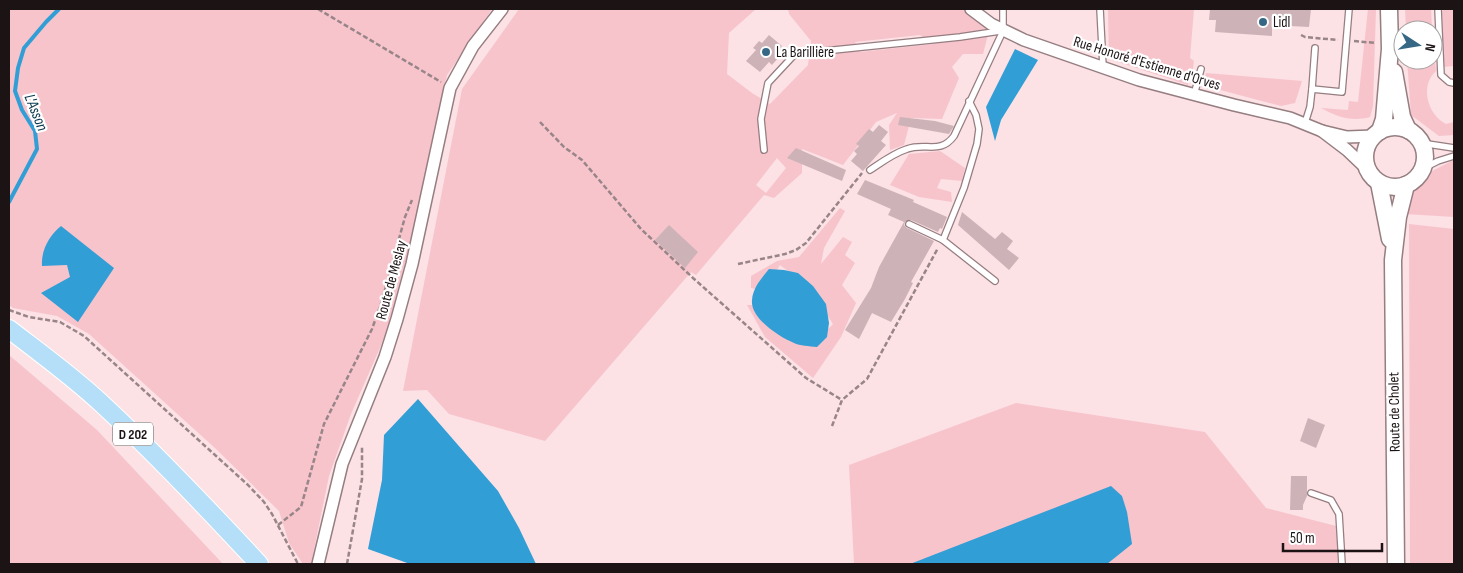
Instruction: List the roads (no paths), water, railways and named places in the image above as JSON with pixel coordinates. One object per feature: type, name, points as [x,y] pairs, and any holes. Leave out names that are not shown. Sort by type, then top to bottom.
[{"type":"main road","points":[[1385,46],[1402,118],[1408,130],[1421,143],[1424,152],[1422,169],[1413,181],[1406,185],[1392,187],[1372,177],[1365,160],[1368,143],[1377,134],[1384,119],[1385,46],[1389,9]]},
{"type":"main road","points":[[1377,134],[1394,128],[1408,130]]},
{"type":"main road","name":"Route de Cholet","points":[[1379,182],[1393,260]]},
{"type":"main road","name":"Route de Cholet","points":[[1396,564],[1393,260],[1398,217],[1406,185]]},
{"type":"main road","name":"D 202","points":[[9,329],[66,372],[100,402],[259,564]]},
{"type":"street","name":"Route de Meslay","points":[[318,564],[342,464],[385,357],[397,319],[412,264],[450,88],[473,46],[502,9]]},
{"type":"street","name":"Rue Honoré d'Estienne d'Orves","points":[[971,9],[1002,31],[1140,80],[1305,122],[1322,131],[1348,150],[1368,169]]},
{"type":"street","name":"Rue Honoré d'Estienne d'Orves","points":[[1322,131],[1348,137],[1377,134]]},
{"type":"lane","points":[[870,170],[898,152],[910,147],[939,148],[949,143],[954,136],[1002,31],[1003,9]]},
{"type":"lane","points":[[1100,9],[1103,67]]},
{"type":"lane","points":[[1312,89],[1342,92],[1349,9]]},
{"type":"lane","points":[[1438,9],[1440,75],[1449,82],[1454,83]]},
{"type":"lane","points":[[764,150],[760,119],[768,83],[795,54],[1002,31]]},
{"type":"lane","points":[[1305,122],[1310,107],[1315,48]]},
{"type":"lane","points":[[1194,95],[1201,69]]},
{"type":"lane","points":[[943,240],[964,188],[977,144],[979,129],[976,115],[969,101]]},
{"type":"lane","points":[[1421,143],[1454,148]]},
{"type":"lane","points":[[1422,169],[1454,156]]},
{"type":"lane","points":[[909,224],[943,240],[994,281]]},
{"type":"lane","points":[[1311,493],[1331,500],[1339,514],[1342,564]]},
{"type":"water","points":[[1015,49],[1038,60],[1001,120],[995,141],[986,107]]},
{"type":"water","points":[[61,226],[114,268],[78,322],[41,293],[70,277],[67,265],[42,266],[43,254],[47,244]]},
{"type":"water","points":[[769,269],[798,273],[813,286],[826,304],[829,323],[827,337],[817,347],[799,345],[788,340],[774,332],[760,320],[753,307],[752,300],[758,283]]},
{"type":"water","points":[[418,399],[498,491],[519,528],[536,564],[410,564],[368,549],[382,480],[384,435]]},
{"type":"water","points":[[1111,486],[1122,496],[1127,512],[1132,544],[1107,564],[910,564]]},
{"type":"waterway","name":"L'Asson","points":[[9,202],[37,149],[35,131],[22,110],[15,91],[18,68],[24,48],[59,9]]},
{"type":"place","name":"Lidl","points":[[1263,22]]},
{"type":"place","name":"La Barillière","points":[[766,52]]}]
